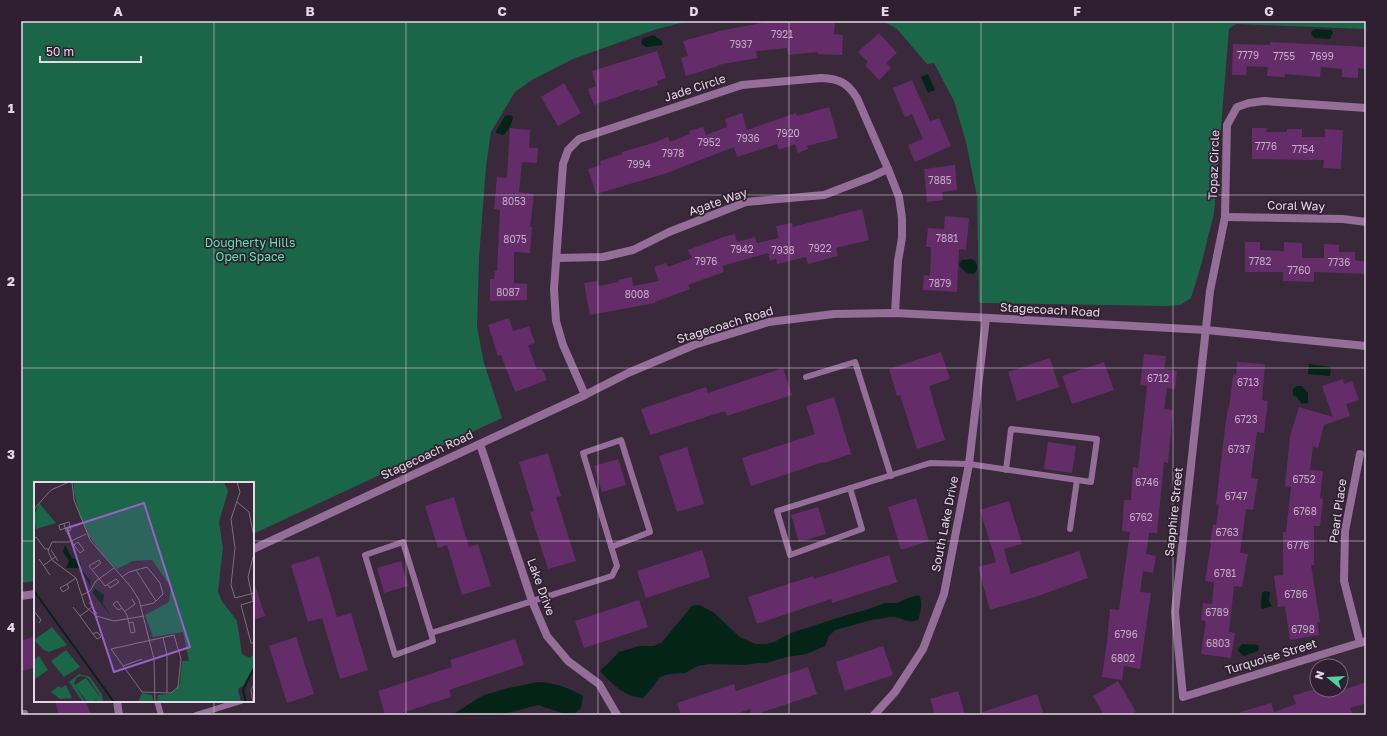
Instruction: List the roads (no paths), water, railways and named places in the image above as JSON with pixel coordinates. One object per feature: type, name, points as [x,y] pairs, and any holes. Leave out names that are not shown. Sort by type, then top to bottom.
[{"type":"street","name":"Jade Circle","points":[[585,396],[563,345],[556,321],[554,289],[560,200],[563,164],[568,150],[579,139],[742,85],[833,78],[851,88],[857,98],[899,197],[902,218],[902,238],[898,261],[895,313]]},
{"type":"street","name":"Topaz Circle","points":[[1206,330],[1210,291],[1225,217],[1227,125],[1237,107],[1264,101],[1366,108]]},
{"type":"street","name":"Agate Way","points":[[557,258],[603,257],[633,250],[669,232],[746,202],[824,195],[888,169]]},
{"type":"street","name":"Coral Way","points":[[1225,217],[1343,219],[1366,222]]},
{"type":"street","name":"Stagecoach Road","points":[[254,548],[585,396],[628,373],[694,345],[769,322],[834,314],[895,313],[1206,330],[1366,346]]},
{"type":"street","name":"South Lake Drive","points":[[874,715],[895,692],[923,649],[944,594],[969,464],[986,318]]},
{"type":"street","name":"Sapphire Street","points":[[1183,697],[1175,612],[1206,330]]},
{"type":"street","name":"Lake Drive","points":[[480,444],[532,601],[547,636],[568,661],[599,684],[617,715]]},
{"type":"street","name":"Pearl Place","points":[[1360,454],[1345,531],[1344,581],[1363,642]]},
{"type":"street","points":[[21,596],[34,594]]},
{"type":"street","name":"Turquoise Street","points":[[1183,697],[1363,642]]},
{"type":"street","points":[[117,702],[119,715]]},
{"type":"lane","points":[[806,377],[855,362],[891,476]]},
{"type":"lane","points":[[850,488],[862,529],[790,555],[777,511],[850,488],[891,476],[930,463],[969,464],[1006,470],[1092,482],[1097,439],[1011,429],[1006,470]]},
{"type":"lane","points":[[431,633],[612,576],[616,566],[583,453],[621,440],[650,532],[611,547]]},
{"type":"lane","points":[[1070,529],[1077,480]]},
{"type":"lane","points":[[404,542],[431,633],[433,641],[395,654],[365,555],[404,542]]},
{"type":"lane","points":[[157,702],[161,715]]},
{"type":"lane","points":[[196,715],[238,702]]},
{"type":"lane","points":[[21,712],[25,713],[25,715]]},
{"type":"park label","name":"Dougherty Hills Open Space","points":[[250,250]]}]
